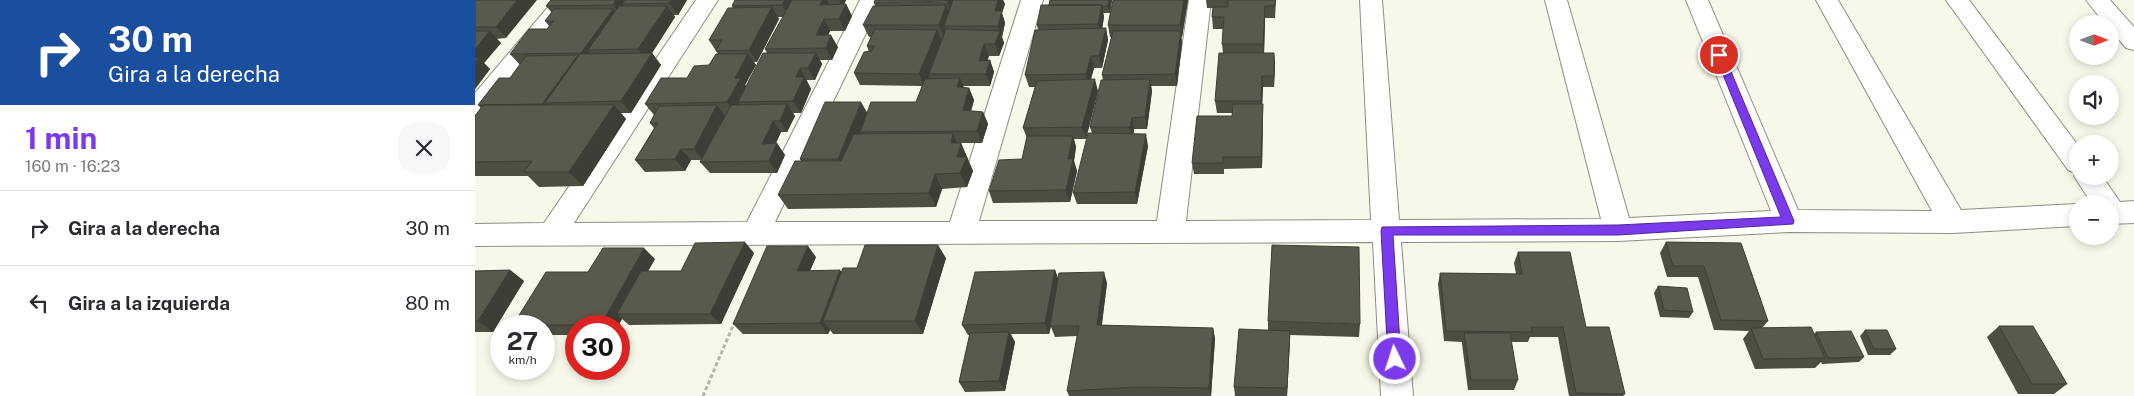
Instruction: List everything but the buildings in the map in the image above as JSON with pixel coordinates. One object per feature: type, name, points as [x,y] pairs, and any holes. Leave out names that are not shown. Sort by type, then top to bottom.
[{"type":"street","points":[[475,110],[566,0]]},
{"type":"street","points":[[552,234],[707,0]]},
{"type":"street","points":[[755,234],[871,0]]},
{"type":"street","points":[[961,233],[1033,0]]},
{"type":"street","points":[[1170,232],[1200,0]]},
{"type":"street","points":[[1371,0],[1397,396]]},
{"type":"street","points":[[1556,0],[1618,230]]},
{"type":"street","points":[[1697,0],[1789,221]]},
{"type":"street","points":[[1827,0],[1953,222]]},
{"type":"street","points":[[1957,0],[2069,152]]},
{"type":"street","points":[[2097,0],[2134,42]]},
{"type":"street","points":[[2094,185],[2103,195]]},
{"type":"street","points":[[475,235],[1618,230],[1789,221],[1953,222],[2069,215]]},
{"type":"path","points":[[703,396],[738,315]]},
{"type":"route","points":[[1395,359],[1387,231],[1618,230],[1789,221],[1719,55]]}]
